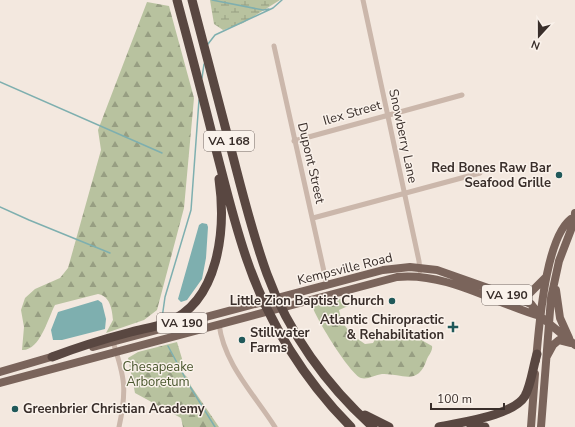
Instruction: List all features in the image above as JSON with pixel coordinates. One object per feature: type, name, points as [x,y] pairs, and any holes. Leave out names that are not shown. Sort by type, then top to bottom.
[{"type":"highway","name":"VA 168","points":[[177,0],[238,231],[256,284],[275,324],[300,365],[326,400],[351,427]]},
{"type":"highway","name":"VA 168","points":[[192,0],[253,234],[270,282],[289,320],[323,372],[345,400],[373,427]]},
{"type":"highway","points":[[52,357],[81,346],[166,323],[188,309],[206,286],[214,267],[218,247],[221,204],[219,177],[202,95]]},
{"type":"highway","points":[[439,427],[504,412],[517,405],[526,393],[537,354]]},
{"type":"highway","points":[[345,400],[366,415],[389,427]]},
{"type":"highway","points":[[471,427],[485,427]]},
{"type":"main road","points":[[531,427],[540,316],[546,277],[562,230],[567,220],[574,215]]},
{"type":"main road","points":[[541,427],[548,323],[555,278],[574,222],[574,215]]},
{"type":"main road","name":"Kempsville Road","points":[[0,372],[36,361],[388,269],[420,267],[445,272],[531,304],[540,316]]},
{"type":"main road","name":"Kempsville Road","points":[[0,384],[116,351],[388,279],[405,276],[419,277],[449,283],[540,316]]},
{"type":"main road","points":[[514,297],[530,293],[546,277]]},
{"type":"main road","points":[[555,278],[559,314],[573,343]]},
{"type":"main road","points":[[218,324],[222,318],[245,311],[251,305]]},
{"type":"main road","name":"VA 190","points":[[540,316],[573,343]]},
{"type":"main road","points":[[546,359],[553,345],[558,340],[573,343]]},
{"type":"main road","points":[[0,366],[36,361]]},
{"type":"street","name":"Snowberry Lane","points":[[363,0],[420,267],[419,277]]},
{"type":"street","name":"Dupont Street","points":[[274,46],[327,285]]},
{"type":"street","name":"Ilex Street","points":[[294,141],[462,95]]},
{"type":"street","points":[[313,218],[480,173]]},
{"type":"street","points":[[218,324],[227,353],[241,379],[275,427]]},
{"type":"street","points":[[113,342],[123,372],[125,387],[123,410],[119,427]]},
{"type":"green space","points":[[210,0],[280,0],[243,23],[223,30],[214,24]]},
{"type":"green space","points":[[147,2],[169,6],[194,98],[184,208],[157,310],[144,320],[106,333],[113,320],[110,304],[102,295],[98,294],[55,305],[39,340],[28,349],[22,350],[24,327],[21,310],[25,298],[35,289],[60,278],[68,268],[101,150],[98,130]]},
{"type":"green space","points":[[344,298],[348,306],[339,310],[342,321],[351,334],[365,344],[373,343],[377,336],[381,335],[388,337],[416,337],[432,346],[431,352],[419,373],[409,377],[382,374],[368,378],[361,378],[349,367],[334,346],[313,308],[314,305]]},
{"type":"green space","name":"Chesapeake Arboretum","points":[[177,342],[183,362],[183,373],[188,378],[191,386],[219,427],[183,427],[181,418],[135,393],[128,358],[138,352]]},
{"type":"water","points":[[202,223],[207,224],[208,227],[206,258],[202,279],[187,300],[181,302],[178,299],[199,225]]},
{"type":"water","points":[[98,300],[102,303],[106,319],[105,329],[62,340],[53,340],[51,330],[58,312]]},
{"type":"waterway","points":[[212,0],[263,10],[269,9]]},
{"type":"waterway","points":[[208,44],[215,35],[273,8],[282,0]]},
{"type":"waterway","points":[[202,78],[204,64]]},
{"type":"waterway","points":[[0,82],[162,153]]},
{"type":"waterway","points":[[162,318],[165,297],[191,210],[199,100]]},
{"type":"waterway","points":[[0,207],[110,253]]},
{"type":"waterway","points":[[168,346],[189,385],[215,427]]},
{"type":"place","name":"Red Bones Raw Bar Seafood Grille","points":[[559,175]]},
{"type":"place","name":"Little Zion Baptist Church","points":[[392,301]]},
{"type":"place","name":"Atlantic Chiropractic & Rehabilitation","points":[[453,327]]},
{"type":"place","name":"Stillwater Farms","points":[[242,340]]},
{"type":"place","name":"Greenbrier Christian Academy","points":[[15,409]]}]
